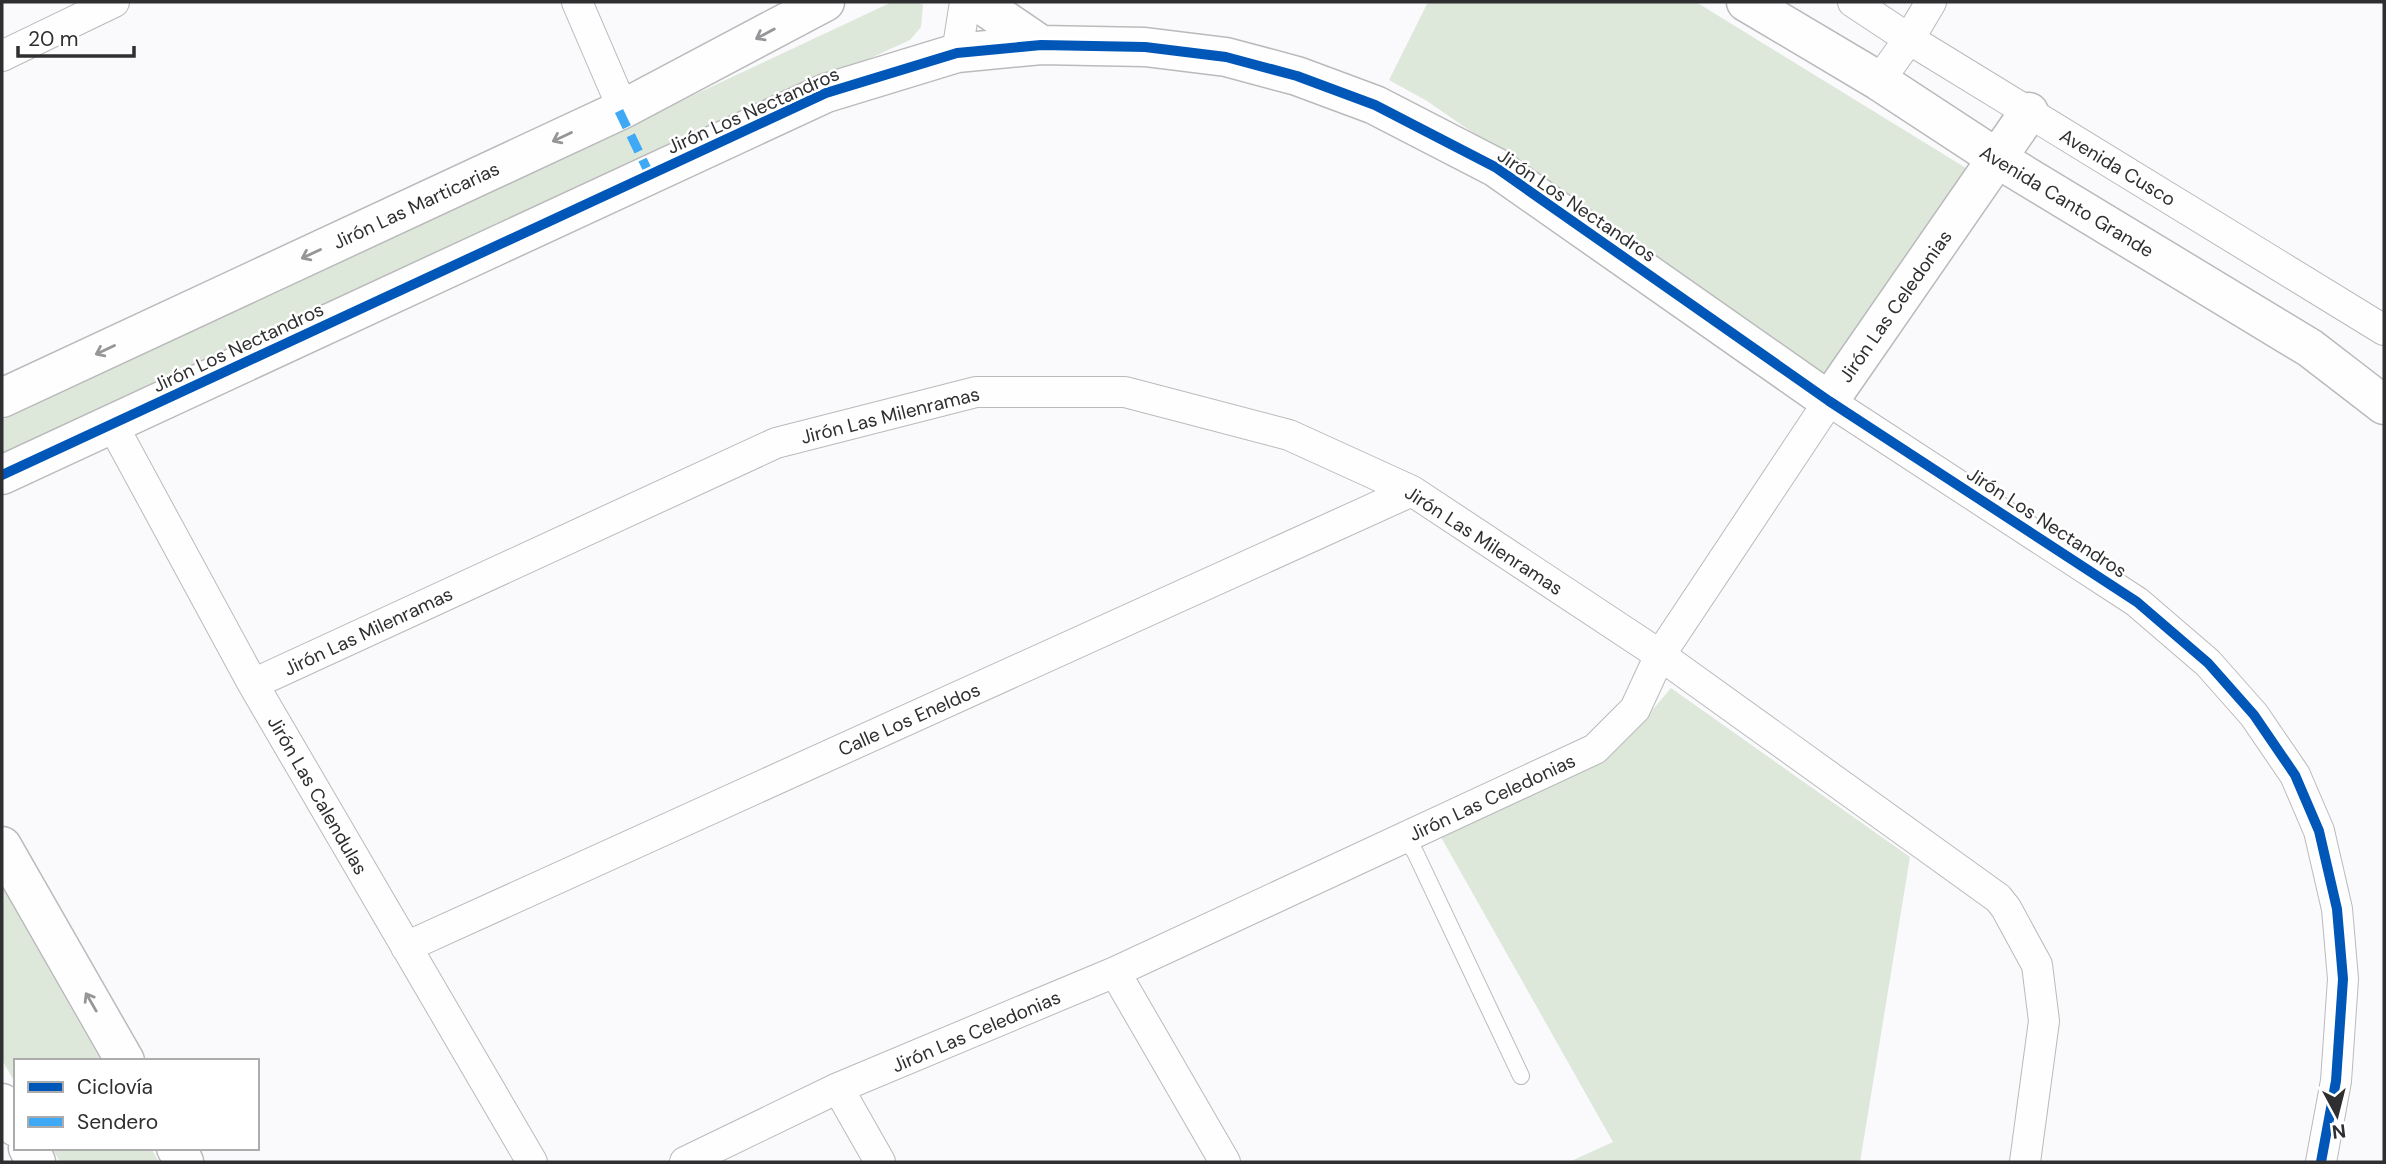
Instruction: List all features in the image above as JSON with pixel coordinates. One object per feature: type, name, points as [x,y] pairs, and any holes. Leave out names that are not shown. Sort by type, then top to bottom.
[{"type":"street","points":[[2,55],[114,2]]},
{"type":"street","points":[[577,2],[623,109]]},
{"type":"street","name":"Jirón Las Marticarias","points":[[2,398],[623,109],[825,2]]},
{"type":"street","points":[[957,53],[965,2]]},
{"type":"street","points":[[978,2],[1041,45]]},
{"type":"street","name":"Avenida Canto Grande","points":[[1746,2],[1879,81],[1998,159],[2310,348],[2384,405]]},
{"type":"street","name":"Avenida Cusco","points":[[1853,2],[2384,330]]},
{"type":"street","points":[[1879,81],[1931,2]]},
{"type":"street","name":"Jirón Los Nectandros","points":[[2,475],[826,93],[957,53],[1041,45],[1145,47],[1226,57],[1297,75],[1375,105],[1495,167],[1829,401],[2137,602],[2208,663],[2255,715],[2295,775],[2319,831],[2337,909],[2343,979],[2336,1082],[2321,1162]]},
{"type":"street","name":"Jirón Las Celedonias","points":[[685,1162],[838,1088],[1115,972],[1595,749],[1635,709],[1660,655],[1829,401],[2029,112]]},
{"type":"street","name":"Jirón Las Milenramas","points":[[253,684],[776,443],[976,392],[1125,392],[1289,435],[1412,491],[1660,655],[1998,898],[2037,965],[2044,1021],[2025,1162]]},
{"type":"street","name":"Jirón Las Calendulas","points":[[112,424],[253,684],[532,1162]]},
{"type":"street","name":"Calle Los Eneldos","points":[[406,947],[1412,491]]},
{"type":"street","points":[[2,846],[124,1059]]},
{"type":"street","points":[[1115,972],[1225,1162]]},
{"type":"street","points":[[838,1088],[880,1162]]},
{"type":"street","points":[[2,1103],[14,1124]]},
{"type":"lane","points":[[1405,838],[1415,852],[1521,1076]]},
{"type":"green space","points":[[892,2],[918,2],[923,5],[921,27],[910,40],[2,457],[2,420]]},
{"type":"green space","points":[[1428,2],[1696,2],[1966,168],[1825,375],[1427,101],[1389,80]]},
{"type":"green space","points":[[1671,688],[1910,857],[1860,1162],[1569,1162],[1613,1142],[1437,830],[1638,727]]},
{"type":"green space","points":[[2,887],[100,1059],[14,1059],[14,1081],[2,1060]]},
{"type":"green space","points":[[53,1150],[152,1150],[159,1162],[60,1162]]},
{"type":"marked path","points":[[619,111],[650,175]]},
{"type":"cycle path","points":[[2,475],[826,93],[957,53],[1041,45],[1145,47],[1226,57],[1297,76],[1375,105],[1495,167],[1829,401],[2137,602],[2208,663],[2254,715],[2295,775],[2319,831],[2337,909],[2343,979],[2336,1081],[2321,1162]]}]
